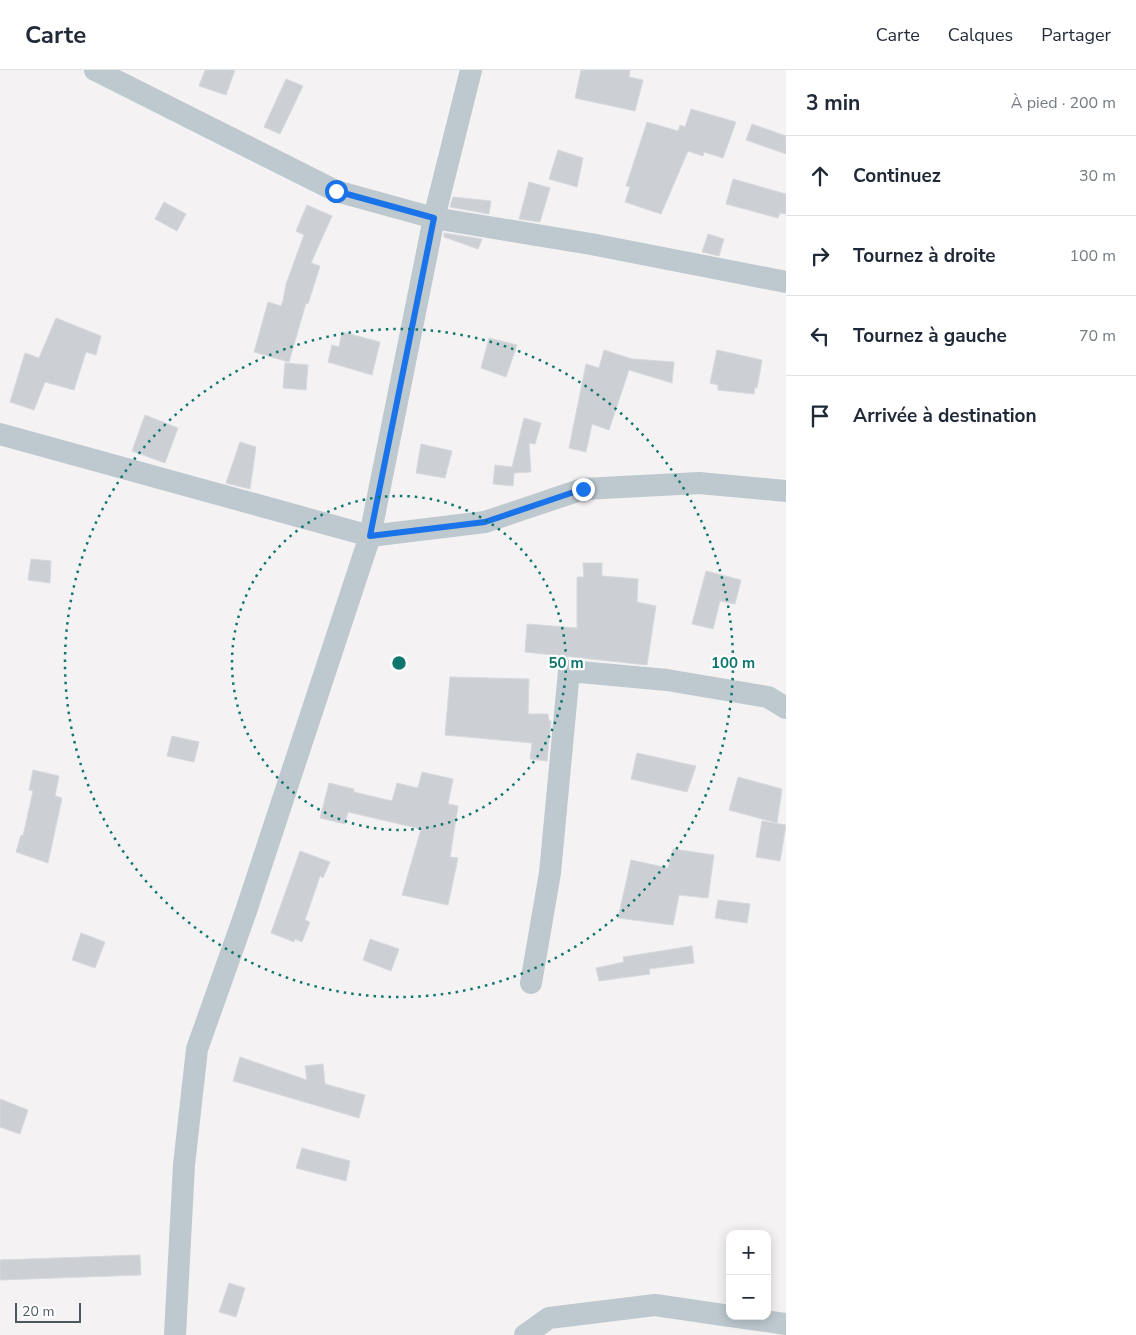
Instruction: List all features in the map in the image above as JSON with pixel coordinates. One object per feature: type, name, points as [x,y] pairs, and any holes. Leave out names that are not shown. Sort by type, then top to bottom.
[{"type":"street","points":[[95,70],[336,191],[434,218],[591,244],[786,282]]},
{"type":"street","points":[[175,1335],[184,1165],[197,1048],[245,914],[370,536],[434,218],[471,70]]},
{"type":"street","points":[[0,434],[370,536],[485,522],[583,489],[699,483],[786,491]]},
{"type":"street","points":[[531,983],[550,873],[569,671],[667,680],[768,698],[786,708]]},
{"type":"street","points":[[525,1335],[549,1318],[655,1305],[726,1315]]},
{"type":"street","points":[[758,1320],[786,1324]]},
{"type":"building","points":[[205,70],[235,70],[226,95],[199,86]]},
{"type":"building","points":[[581,70],[630,70],[629,77],[643,80],[635,111],[575,98]]},
{"type":"building","points":[[286,79],[303,86],[280,134],[264,127]]},
{"type":"building","points":[[691,109],[736,122],[723,158],[704,152],[703,156],[688,151],[661,214],[625,202],[630,187],[626,186],[647,122],[678,131],[680,125],[685,127]]},
{"type":"building","points":[[752,124],[786,136],[786,154],[746,140]]},
{"type":"building","points":[[558,150],[583,158],[577,187],[549,179]]},
{"type":"building","points":[[733,179],[786,194],[786,214],[780,213],[778,218],[726,204]]},
{"type":"building","points":[[529,182],[550,188],[540,222],[519,219]]},
{"type":"building","points":[[453,197],[491,201],[489,214],[450,207]]},
{"type":"building","points":[[164,202],[186,214],[177,231],[155,219]]},
{"type":"building","points":[[307,205],[332,216],[311,263],[320,266],[308,304],[306,303],[289,362],[254,352],[268,302],[281,306],[283,301],[286,284],[304,235],[296,231]]},
{"type":"building","points":[[444,233],[482,239],[478,249],[444,237]]},
{"type":"building","points":[[708,234],[724,239],[719,256],[702,252]]},
{"type":"building","points":[[56,318],[101,336],[96,355],[86,352],[74,390],[45,382],[34,410],[10,402],[25,353],[39,358]]},
{"type":"building","points":[[342,332],[380,342],[372,375],[328,362],[332,345],[339,347]]},
{"type":"building","points":[[489,338],[517,345],[506,377],[481,368]]},
{"type":"building","points":[[604,350],[632,359],[674,362],[672,383],[629,370],[609,430],[592,424],[586,452],[569,448],[586,364],[599,368]]},
{"type":"building","points":[[717,350],[762,360],[757,388],[755,387],[754,394],[718,390],[718,385],[710,383]]},
{"type":"building","points":[[285,363],[308,365],[306,390],[283,388]]},
{"type":"building","points":[[145,415],[178,428],[165,463],[132,451]]},
{"type":"building","points":[[524,418],[541,423],[535,444],[529,443],[531,472],[514,473],[513,486],[493,484],[495,465],[512,467]]},
{"type":"building","points":[[240,442],[256,447],[250,489],[226,483]]},
{"type":"building","points":[[421,444],[452,451],[445,478],[416,473]]},
{"type":"building","points":[[31,559],[51,561],[50,583],[28,580]]},
{"type":"building","points":[[583,563],[602,563],[602,576],[638,579],[637,602],[656,606],[647,665],[525,652],[527,624],[577,628],[577,577],[584,577]]},
{"type":"building","points":[[706,571],[741,580],[735,604],[720,601],[713,629],[692,624]]},
{"type":"building","points":[[450,677],[529,679],[528,714],[548,714],[549,721],[551,721],[547,761],[530,759],[532,743],[445,735]]},
{"type":"building","points":[[172,736],[199,742],[194,762],[167,756]]},
{"type":"building","points":[[637,753],[696,766],[687,792],[631,779]]},
{"type":"building","points":[[33,770],[59,776],[55,796],[62,798],[48,863],[16,852],[21,835],[23,836],[33,791],[29,790]]},
{"type":"building","points":[[422,772],[453,779],[448,804],[458,806],[450,857],[458,858],[448,905],[402,895],[421,829],[348,812],[345,824],[320,818],[329,783],[354,789],[354,792],[392,801],[397,783],[418,788]]},
{"type":"building","points":[[738,777],[782,789],[777,823],[729,810]]},
{"type":"building","points":[[762,821],[786,825],[780,861],[756,857]]},
{"type":"building","points":[[673,849],[714,855],[708,898],[679,895],[673,925],[618,918],[631,860],[668,868]]},
{"type":"building","points":[[300,851],[330,862],[323,878],[320,876],[305,920],[310,922],[302,942],[295,939],[294,942],[271,933]]},
{"type":"building","points":[[718,900],[750,904],[747,923],[715,918]]},
{"type":"building","points":[[81,933],[105,942],[95,968],[72,960]]},
{"type":"building","points":[[370,939],[399,949],[391,971],[363,960]]},
{"type":"building","points":[[692,946],[694,963],[649,969],[650,974],[599,981],[596,968],[624,962],[623,957]]},
{"type":"building","points":[[240,1057],[307,1080],[305,1066],[323,1064],[325,1084],[365,1095],[359,1118],[233,1081]]},
{"type":"building","points":[[0,1099],[28,1110],[20,1134],[0,1127]]},
{"type":"building","points":[[302,1148],[350,1161],[346,1181],[296,1168]]},
{"type":"building","points":[[140,1255],[141,1275],[0,1280],[0,1260]]},
{"type":"building","points":[[229,1283],[245,1288],[236,1317],[219,1312]]},
{"type":"route","points":[[336,191],[434,218],[370,536],[485,522],[583,489]]}]
